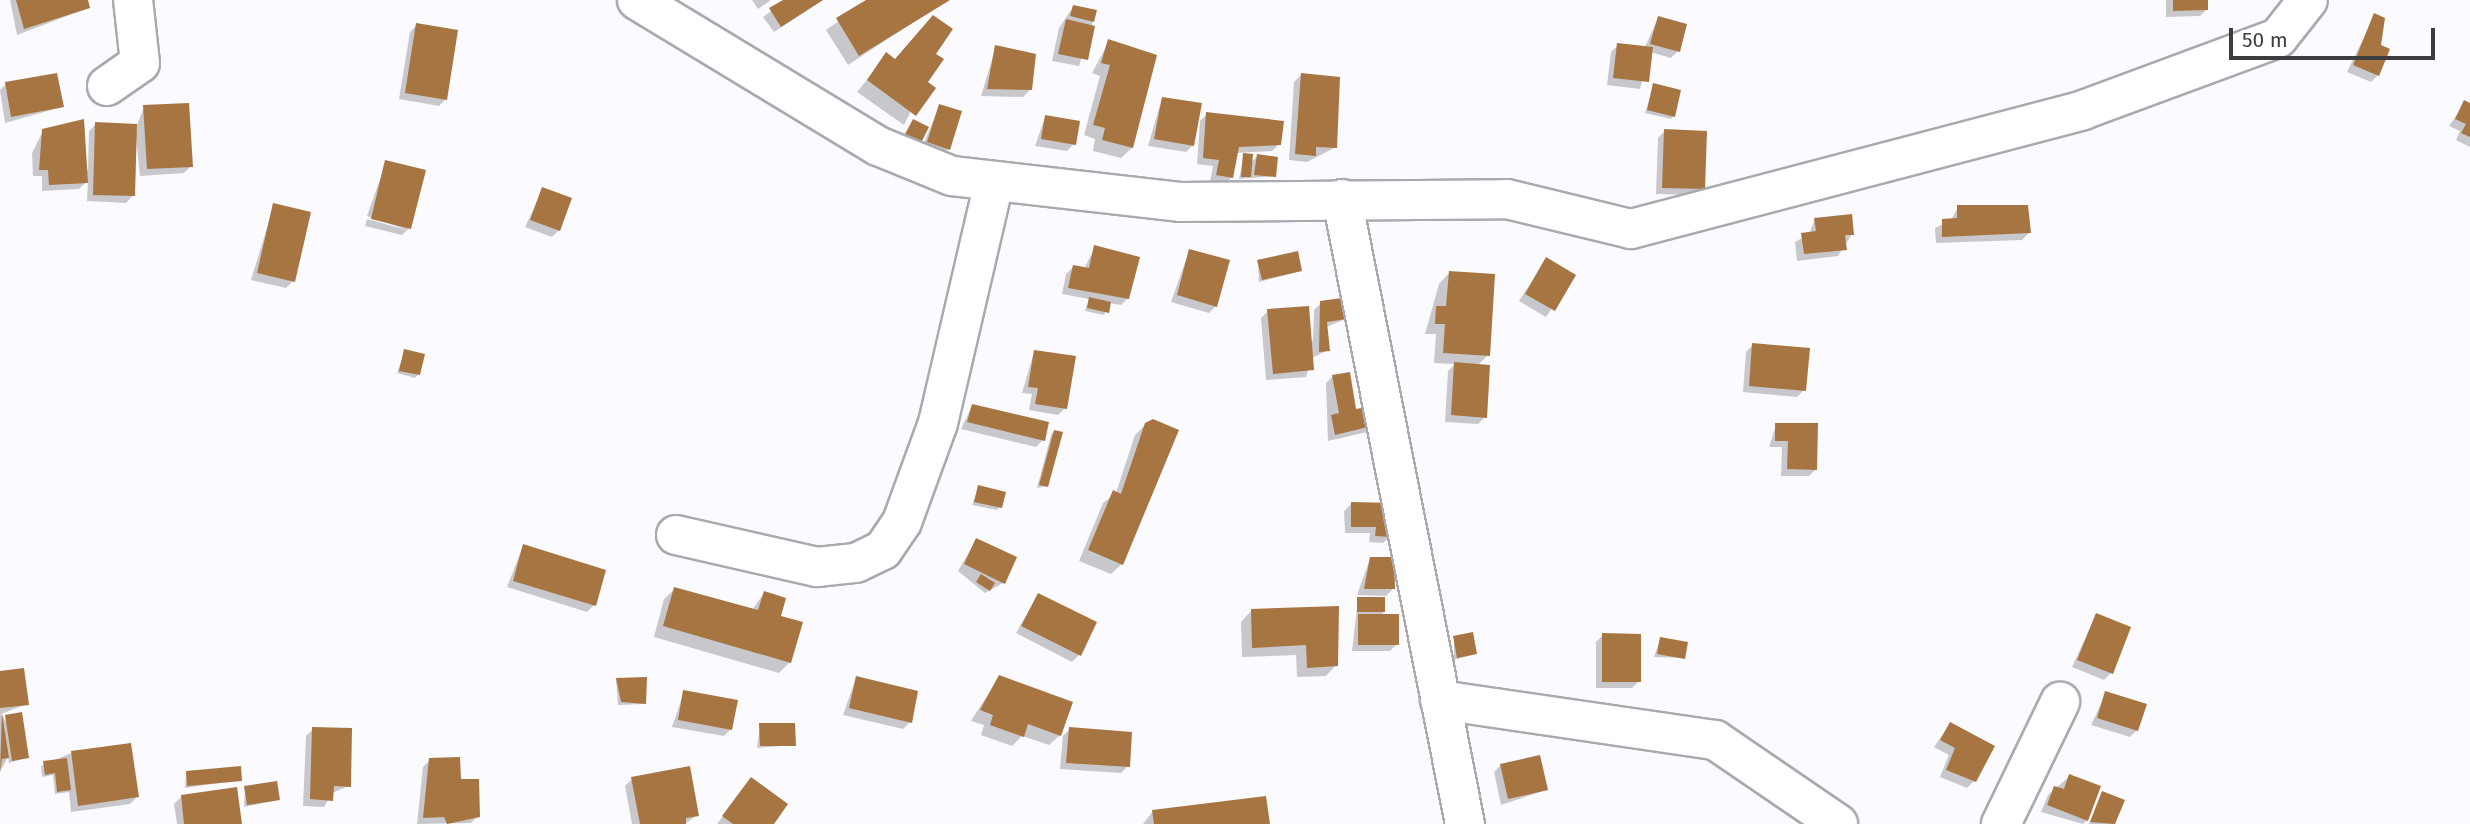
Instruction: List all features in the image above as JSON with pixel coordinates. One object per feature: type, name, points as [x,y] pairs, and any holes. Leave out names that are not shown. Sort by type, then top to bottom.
[{"type":"street","points":[[107,86],[140,62],[134,0]]},
{"type":"street","points":[[637,0],[878,146],[952,176],[994,183],[1180,202],[1507,199],[1631,229],[2083,110],[2278,38],[2308,0]]},
{"type":"street","points":[[676,535],[817,566],[856,563],[883,550],[902,522],[938,423],[994,183]]},
{"type":"street","points":[[1342,199],[1465,824]]},
{"type":"street","points":[[1440,700],[1715,740],[1838,824]]},
{"type":"street","points":[[2001,824],[2060,702]]},
{"type":"building","points":[[16,0],[88,0],[90,8],[24,29]]},
{"type":"building","points":[[783,0],[823,0],[781,27],[769,8]]},
{"type":"building","points":[[866,0],[950,0],[859,56],[836,18]]},
{"type":"building","points":[[2173,0],[2208,0],[2208,10],[2173,11]]},
{"type":"building","points":[[1073,5],[1097,10],[1094,22],[1070,16]]},
{"type":"building","points":[[2374,13],[2385,18],[2381,45],[2390,49],[2379,76],[2353,65]]},
{"type":"building","points":[[933,15],[953,29],[936,54],[944,59],[928,82],[936,88],[916,116],[867,80],[886,52],[895,59]]},
{"type":"building","points":[[1658,16],[1687,24],[1680,52],[1650,44]]},
{"type":"building","points":[[1066,19],[1095,26],[1088,60],[1058,54]]},
{"type":"building","points":[[416,23],[458,30],[447,100],[405,93]]},
{"type":"building","points":[[1108,39],[1157,55],[1133,148],[1102,140],[1105,128],[1093,125],[1110,65],[1101,63]]},
{"type":"building","points":[[1617,43],[1653,47],[1649,82],[1613,78]]},
{"type":"building","points":[[995,45],[1036,54],[1032,90],[987,89]]},
{"type":"building","points":[[57,73],[64,107],[11,117],[5,82]]},
{"type":"building","points":[[1301,73],[1340,77],[1337,148],[1316,147],[1316,156],[1295,154]]},
{"type":"building","points":[[1653,83],[1681,90],[1675,117],[1647,110]]},
{"type":"building","points":[[1162,97],[1202,103],[1194,146],[1154,139]]},
{"type":"building","points":[[2464,100],[2470,103],[2470,137],[2461,133],[2466,124],[2455,119]]},
{"type":"building","points":[[189,103],[193,167],[147,169],[143,105]]},
{"type":"building","points":[[939,104],[962,111],[950,150],[927,142]]},
{"type":"building","points":[[1206,112],[1284,121],[1281,145],[1239,147],[1233,178],[1216,175],[1219,160],[1203,158]]},
{"type":"building","points":[[1045,115],[1080,121],[1076,145],[1041,139]]},
{"type":"building","points":[[84,119],[88,183],[49,185],[48,170],[39,170],[42,129]]},
{"type":"building","points":[[913,119],[929,127],[920,145],[904,136]]},
{"type":"building","points":[[95,122],[137,124],[135,196],[93,195]]},
{"type":"building","points":[[1664,129],[1707,131],[1705,189],[1662,188]]},
{"type":"building","points":[[1243,153],[1253,154],[1251,177],[1241,177]]},
{"type":"building","points":[[1257,154],[1278,157],[1276,177],[1254,175]]},
{"type":"building","points":[[385,160],[426,170],[411,229],[371,219]]},
{"type":"building","points":[[542,187],[572,198],[560,231],[530,220]]},
{"type":"building","points":[[273,203],[311,212],[295,282],[257,273]]},
{"type":"building","points":[[1957,205],[2028,205],[2031,233],[1942,237],[1942,219],[1957,218]]},
{"type":"building","points":[[1852,214],[1854,235],[1845,235],[1847,250],[1804,254],[1801,233],[1816,231],[1814,218]]},
{"type":"building","points":[[1094,245],[1140,257],[1129,299],[1068,288],[1073,265],[1089,268]]},
{"type":"building","points":[[1189,249],[1230,260],[1217,307],[1177,295]]},
{"type":"building","points":[[1298,251],[1302,271],[1262,280],[1257,260]]},
{"type":"building","points":[[1546,257],[1576,275],[1555,311],[1525,294]]},
{"type":"building","points":[[1449,271],[1495,274],[1490,356],[1443,353],[1445,324],[1435,324],[1436,306],[1446,306]]},
{"type":"building","points":[[1089,297],[1111,302],[1109,313],[1087,308]]},
{"type":"building","points":[[1349,297],[1353,318],[1327,322],[1330,351],[1319,352],[1320,301]]},
{"type":"building","points":[[1309,306],[1314,370],[1273,374],[1267,309]]},
{"type":"building","points":[[1752,343],[1810,348],[1806,391],[1749,386]]},
{"type":"building","points":[[404,349],[425,354],[420,375],[399,371]]},
{"type":"building","points":[[1034,350],[1076,356],[1067,409],[1035,404],[1038,388],[1028,387]]},
{"type":"building","points":[[1454,362],[1490,365],[1487,418],[1451,415]]},
{"type":"building","points":[[1350,372],[1356,409],[1372,406],[1376,425],[1335,435],[1331,415],[1339,413],[1332,375]]},
{"type":"building","points":[[972,404],[1049,422],[1045,441],[967,422]]},
{"type":"building","points":[[1153,419],[1179,430],[1123,565],[1088,550],[1113,490],[1121,494],[1145,423]]},
{"type":"building","points":[[1775,423],[1818,423],[1817,470],[1787,469],[1788,441],[1775,441]]},
{"type":"building","points":[[1054,430],[1063,432],[1048,487],[1039,485]]},
{"type":"building","points":[[978,485],[1006,492],[1002,508],[974,502]]},
{"type":"building","points":[[1351,502],[1395,503],[1392,537],[1375,536],[1376,527],[1351,527]]},
{"type":"building","points":[[976,538],[1017,557],[1005,584],[964,564]]},
{"type":"building","points":[[523,544],[606,570],[596,606],[513,581]]},
{"type":"building","points":[[1370,557],[1394,557],[1395,589],[1364,589]]},
{"type":"building","points":[[981,574],[995,583],[990,591],[976,582]]},
{"type":"building","points":[[674,587],[758,610],[764,591],[786,598],[781,616],[803,622],[791,663],[663,626]]},
{"type":"building","points":[[1038,593],[1097,622],[1081,656],[1021,626]]},
{"type":"building","points":[[1357,597],[1385,597],[1385,612],[1357,612]]},
{"type":"building","points":[[1339,606],[1338,666],[1307,668],[1306,645],[1252,648],[1251,609]]},
{"type":"building","points":[[2096,613],[2131,627],[2113,674],[2077,660]]},
{"type":"building","points":[[1358,614],[1399,614],[1399,645],[1358,645]]},
{"type":"building","points":[[1473,632],[1477,654],[1457,658],[1453,636]]},
{"type":"building","points":[[1602,633],[1641,634],[1641,682],[1602,682]]},
{"type":"building","points":[[1660,637],[1688,642],[1685,659],[1657,654]]},
{"type":"building","points":[[24,668],[29,705],[0,708],[0,671]]},
{"type":"building","points":[[999,675],[1073,702],[1061,736],[1028,724],[1024,737],[990,725],[993,715],[980,710]]},
{"type":"building","points":[[856,676],[918,691],[912,723],[849,708]]},
{"type":"building","points":[[647,677],[646,704],[621,702],[616,678]]},
{"type":"building","points":[[683,690],[738,700],[732,730],[678,720]]},
{"type":"building","points":[[2105,691],[2147,704],[2138,731],[2097,718]]},
{"type":"building","points":[[22,712],[29,758],[12,761],[5,715]]},
{"type":"building","points":[[2,713],[9,758],[2,759],[0,772]]},
{"type":"building","points":[[1950,722],[1995,746],[1976,782],[1946,770],[1955,748],[1940,740]]},
{"type":"building","points":[[759,723],[795,723],[796,746],[760,746]]},
{"type":"building","points":[[312,727],[352,728],[351,787],[334,786],[333,801],[310,799]]},
{"type":"building","points":[[1069,727],[1132,732],[1130,767],[1066,763]]},
{"type":"building","points":[[131,743],[139,797],[78,806],[71,751]]},
{"type":"building","points":[[1540,755],[1548,790],[1508,799],[1500,764]]},
{"type":"building","points":[[460,757],[461,779],[479,779],[480,817],[447,824],[444,817],[423,818],[429,758]]},
{"type":"building","points":[[67,758],[71,790],[57,792],[55,773],[45,775],[43,761]]},
{"type":"building","points":[[241,766],[242,781],[187,786],[186,771]]},
{"type":"building","points":[[690,766],[699,816],[686,818],[686,824],[640,824],[631,777]]},
{"type":"building","points":[[2069,774],[2101,786],[2088,821],[2047,805],[2054,786],[2064,789]]},
{"type":"building","points":[[751,777],[788,804],[774,824],[733,824],[722,816]]},
{"type":"building","points":[[277,781],[280,800],[247,805],[244,786]]},
{"type":"building","points":[[237,787],[242,824],[184,824],[181,795]]},
{"type":"building","points":[[2102,791],[2125,800],[2115,824],[2090,822]]},
{"type":"building","points":[[1266,796],[1270,824],[1154,824],[1152,810]]}]
